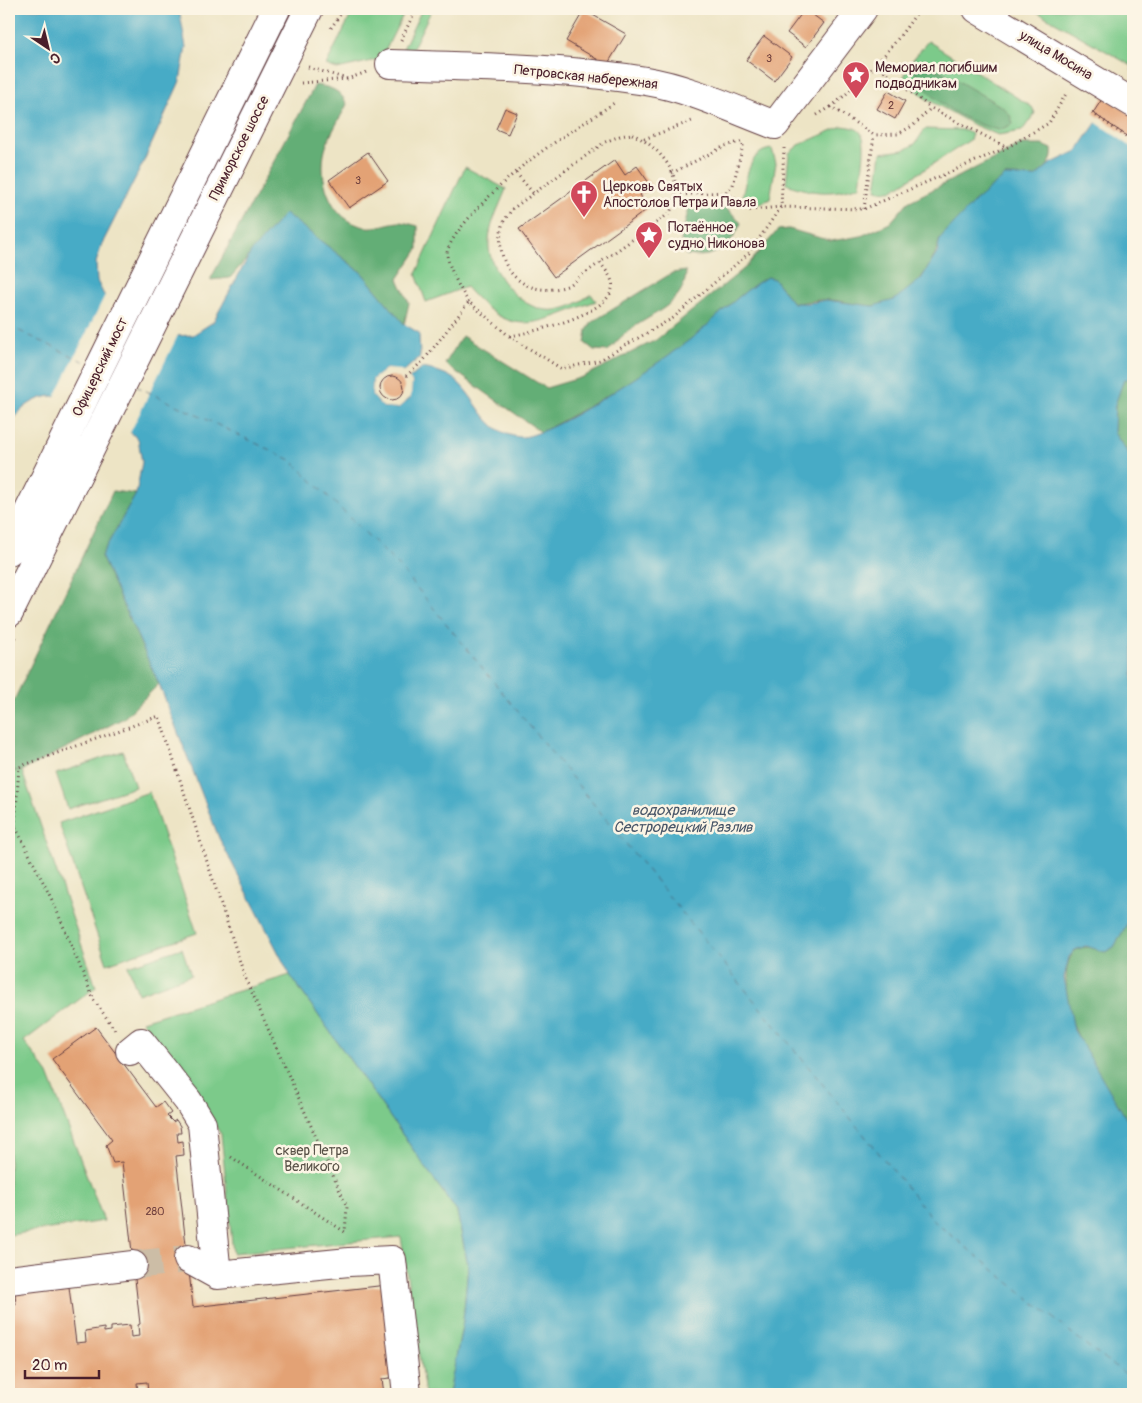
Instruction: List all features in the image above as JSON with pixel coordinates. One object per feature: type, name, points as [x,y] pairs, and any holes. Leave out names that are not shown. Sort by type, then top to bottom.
[{"type":"main road","name":"Приморское шоссе","points":[[144,276],[276,9]]},
{"type":"main road","name":"Приморское шоссе","points":[[168,288],[308,9]]},
{"type":"main road","points":[[780,134],[863,9]]},
{"type":"main road","name":"улица Мосина","points":[[977,9],[1110,87],[1133,103]]},
{"type":"main road","name":"Петровская набережная","points":[[390,64],[537,70],[648,81],[702,98],[780,134]]},
{"type":"main road","name":"Офицерский мост","points":[[67,462],[144,276]]},
{"type":"main road","name":"Офицерский мост","points":[[67,462],[168,288]]},
{"type":"main road","points":[[9,551],[67,462]]},
{"type":"main road","points":[[9,613],[67,462]]},
{"type":"main road","points":[[130,1052],[141,1042],[188,1101],[202,1124],[217,1275]]},
{"type":"main road","points":[[188,1259],[217,1275],[349,1262],[392,1260],[407,1394]]},
{"type":"main road","points":[[9,1280],[133,1265]]},
{"type":"path","points":[[816,116],[831,107],[854,88],[907,28],[919,9]]},
{"type":"path","points":[[294,84],[332,82],[347,79],[390,64]]},
{"type":"path","points":[[876,65],[931,108],[1006,148]]},
{"type":"path","points":[[305,66],[347,79]]},
{"type":"path","points":[[648,81],[528,162],[474,212],[451,241],[447,255],[462,294],[509,336],[562,369],[600,360],[673,318],[749,252],[781,207],[780,134]]},
{"type":"path","points":[[676,195],[726,192],[750,210],[781,207],[864,209],[1006,148],[1049,123],[1066,94]]},
{"type":"path","points":[[831,107],[874,135],[898,134],[914,125],[931,108]]},
{"type":"path","points":[[1092,113],[1133,141]]},
{"type":"path","points":[[644,139],[674,126],[697,119]]},
{"type":"path","points":[[632,134],[644,139],[660,154],[672,173],[676,195],[670,213],[567,286],[542,291],[517,280],[503,257],[502,225],[512,209],[605,142],[632,134]]},
{"type":"path","points":[[726,192],[733,185],[744,141],[741,134]]},
{"type":"path","points":[[864,209],[874,135]]},
{"type":"path","points":[[672,173],[726,146],[752,140]]},
{"type":"path","points":[[516,172],[534,194]]},
{"type":"path","points":[[509,336],[541,330],[584,313],[609,297],[613,288],[612,280],[600,262]]},
{"type":"path","points":[[406,376],[424,360],[469,302]]},
{"type":"path","points":[[14,826],[19,767],[158,716],[245,977],[347,1207],[345,1232],[349,1262]]},
{"type":"path","points":[[9,803],[17,791]]},
{"type":"path","points":[[9,820],[14,826],[54,904],[94,1000],[130,1052]]},
{"type":"path","points":[[203,1141],[246,1164],[345,1232]]},
{"type":"green space","points":[[354,9],[406,9],[381,59],[337,69],[326,65]]},
{"type":"green space","points":[[422,9],[432,9],[409,56],[401,53]]},
{"type":"green space","points":[[1032,9],[1133,9],[1132,66]]},
{"type":"green space","points":[[928,41],[1032,107],[1035,113],[1022,131],[998,135],[972,124],[925,98],[903,79],[910,63]]},
{"type":"green space","points":[[921,64],[943,72],[1004,108],[1011,117],[1013,124],[999,130],[963,117],[951,110],[939,102],[921,83],[915,72],[917,66]]},
{"type":"green space","points":[[315,85],[338,92],[347,104],[329,139],[323,161],[325,183],[333,204],[348,220],[364,227],[399,222],[418,226],[418,249],[398,279],[409,303],[404,325],[362,273],[286,214],[230,278],[210,280]]},
{"type":"green space","points":[[842,126],[857,130],[863,137],[864,151],[860,186],[840,191],[823,192],[806,190],[786,184],[789,153],[799,145]]},
{"type":"green space","points":[[925,129],[966,130],[972,134],[970,140],[891,191],[876,190],[881,153],[904,150],[915,144]]},
{"type":"green space","points":[[1021,145],[1043,145],[1052,149],[1050,162],[1035,177],[1005,176],[940,238],[932,262],[917,282],[898,298],[886,303],[868,306],[824,300],[793,303],[774,279],[767,277],[746,291],[697,334],[652,367],[598,401],[541,432],[445,364],[462,336],[546,388],[583,377],[656,340],[746,267],[778,230],[789,229],[831,241],[861,236],[890,223],[908,202]]},
{"type":"green space","points":[[772,149],[776,163],[770,199],[758,204],[742,197],[747,174],[753,160],[758,155]]},
{"type":"green space","points":[[465,167],[506,189],[492,226],[489,248],[496,270],[512,291],[532,306],[544,310],[566,308],[591,294],[596,301],[557,316],[526,323],[512,321],[498,315],[483,304],[466,287],[426,302],[416,274]]},
{"type":"green space","points":[[707,203],[725,206],[741,223],[731,240],[720,250],[705,255],[686,255],[681,240],[689,207]]},
{"type":"green space","points":[[686,271],[680,292],[673,300],[624,334],[608,351],[594,350],[585,343],[587,330],[592,322],[672,273]]},
{"type":"green space","points":[[1124,378],[1133,379],[1133,460],[1114,433],[1115,405]]},
{"type":"green space","points":[[113,491],[136,494],[101,556],[159,684],[124,718],[22,771],[9,771],[9,711]]},
{"type":"green space","points":[[123,751],[135,787],[68,809],[56,774]]},
{"type":"green space","points":[[9,771],[22,771],[96,987],[24,1041],[48,1074],[104,1221],[9,1235]]},
{"type":"green space","points":[[149,792],[197,933],[107,964],[59,823]]},
{"type":"green space","points":[[1133,913],[1133,1130],[1080,1042],[1069,1010],[1066,982],[1070,957],[1077,950],[1087,947],[1105,952],[1114,947]]},
{"type":"green space","points":[[182,948],[191,975],[138,994],[128,966]]},
{"type":"green space","name":"сквер Петра Великого","points":[[290,975],[457,1212],[468,1266],[463,1321],[449,1394],[425,1394],[401,1237],[233,1253],[221,1134],[142,1021]]},
{"type":"water","name":"водохранилище Сестрорецкий Разлив","points":[[9,9],[173,9],[180,14],[186,47],[180,81],[143,163],[101,246],[96,263],[97,281],[104,295],[174,336],[193,335],[213,322],[251,252],[285,213],[362,273],[404,324],[419,333],[420,357],[403,372],[386,369],[373,379],[372,395],[383,407],[398,408],[410,398],[412,382],[409,379],[422,368],[442,373],[454,379],[490,422],[508,434],[520,437],[554,426],[631,381],[688,341],[736,299],[767,277],[774,279],[793,303],[826,300],[873,306],[894,300],[921,279],[937,253],[940,238],[976,200],[1005,176],[1035,177],[1050,164],[1077,151],[1132,70],[1133,62],[1133,379],[1124,379],[1115,405],[1114,433],[1133,460],[1133,913],[1114,947],[1105,952],[1086,946],[1075,950],[1069,957],[1064,978],[1074,1030],[1133,1130],[1133,1394],[449,1394],[463,1321],[468,1266],[457,1212],[290,975],[219,838],[159,684],[101,556],[136,494],[142,462],[138,439],[126,429],[53,396],[39,399],[21,410],[9,427]]},
{"type":"pier","points":[[1130,70],[1133,72],[1133,148],[1094,121]]},
{"type":"pier","points":[[106,293],[174,333],[179,333],[129,435],[54,399]]},
{"type":"pier","points":[[386,369],[401,370],[404,374],[387,371],[376,380],[375,394],[384,404],[397,406],[408,396],[408,377],[412,382],[411,397],[398,408],[383,407],[372,395],[373,379]]},
{"type":"building","points":[[805,9],[824,23],[806,47],[787,33]]},
{"type":"building","points":[[584,10],[626,34],[607,65],[566,41]]},
{"type":"building","points":[[764,36],[792,57],[774,81],[746,60]]},
{"type":"building","points":[[888,91],[905,101],[895,119],[877,109]]},
{"type":"building","points":[[1104,96],[1133,116],[1133,140],[1093,113]]},
{"type":"building","points":[[505,108],[517,113],[508,134],[496,129]]},
{"type":"building","points":[[368,152],[388,181],[349,208],[329,180]]},
{"type":"building","name":"Церковь Святых Апостолов Петра и Павла","points":[[615,160],[625,175],[637,166],[652,187],[640,195],[649,208],[554,277],[519,229]]},
{"type":"building","points":[[392,376],[397,377],[403,383],[403,393],[397,399],[392,400],[387,399],[381,393],[380,388],[381,383],[387,377]]},
{"type":"building","points":[[96,1027],[156,1107],[163,1102],[171,1113],[167,1116],[173,1122],[176,1120],[180,1126],[181,1133],[177,1133],[178,1142],[183,1141],[184,1155],[176,1156],[193,1307],[387,1285],[397,1377],[382,1379],[384,1394],[148,1394],[147,1382],[137,1383],[138,1394],[119,1394],[118,1392],[92,1394],[91,1388],[81,1390],[82,1394],[9,1394],[9,1306],[16,1305],[15,1293],[69,1287],[76,1343],[86,1342],[85,1331],[104,1328],[104,1332],[111,1331],[111,1327],[130,1325],[131,1337],[139,1336],[138,1325],[140,1324],[122,1162],[113,1163],[106,1145],[112,1140],[52,1059]]},
{"type":"ferry route","points":[[9,326],[87,363]]},
{"type":"ferry route","points":[[136,386],[291,460],[399,566],[936,1223],[1095,1352],[1133,1379]]},
{"type":"tunnel","points":[[133,1265],[188,1259]]},
{"type":"place","name":"Мемориал погибшим подводникам","points":[[856,99]]},
{"type":"place","name":"Церковь Святых Апостолов Петра и Павла","points":[[584,218]]},
{"type":"place","name":"Потаённое судно Никонова","points":[[649,259]]}]
